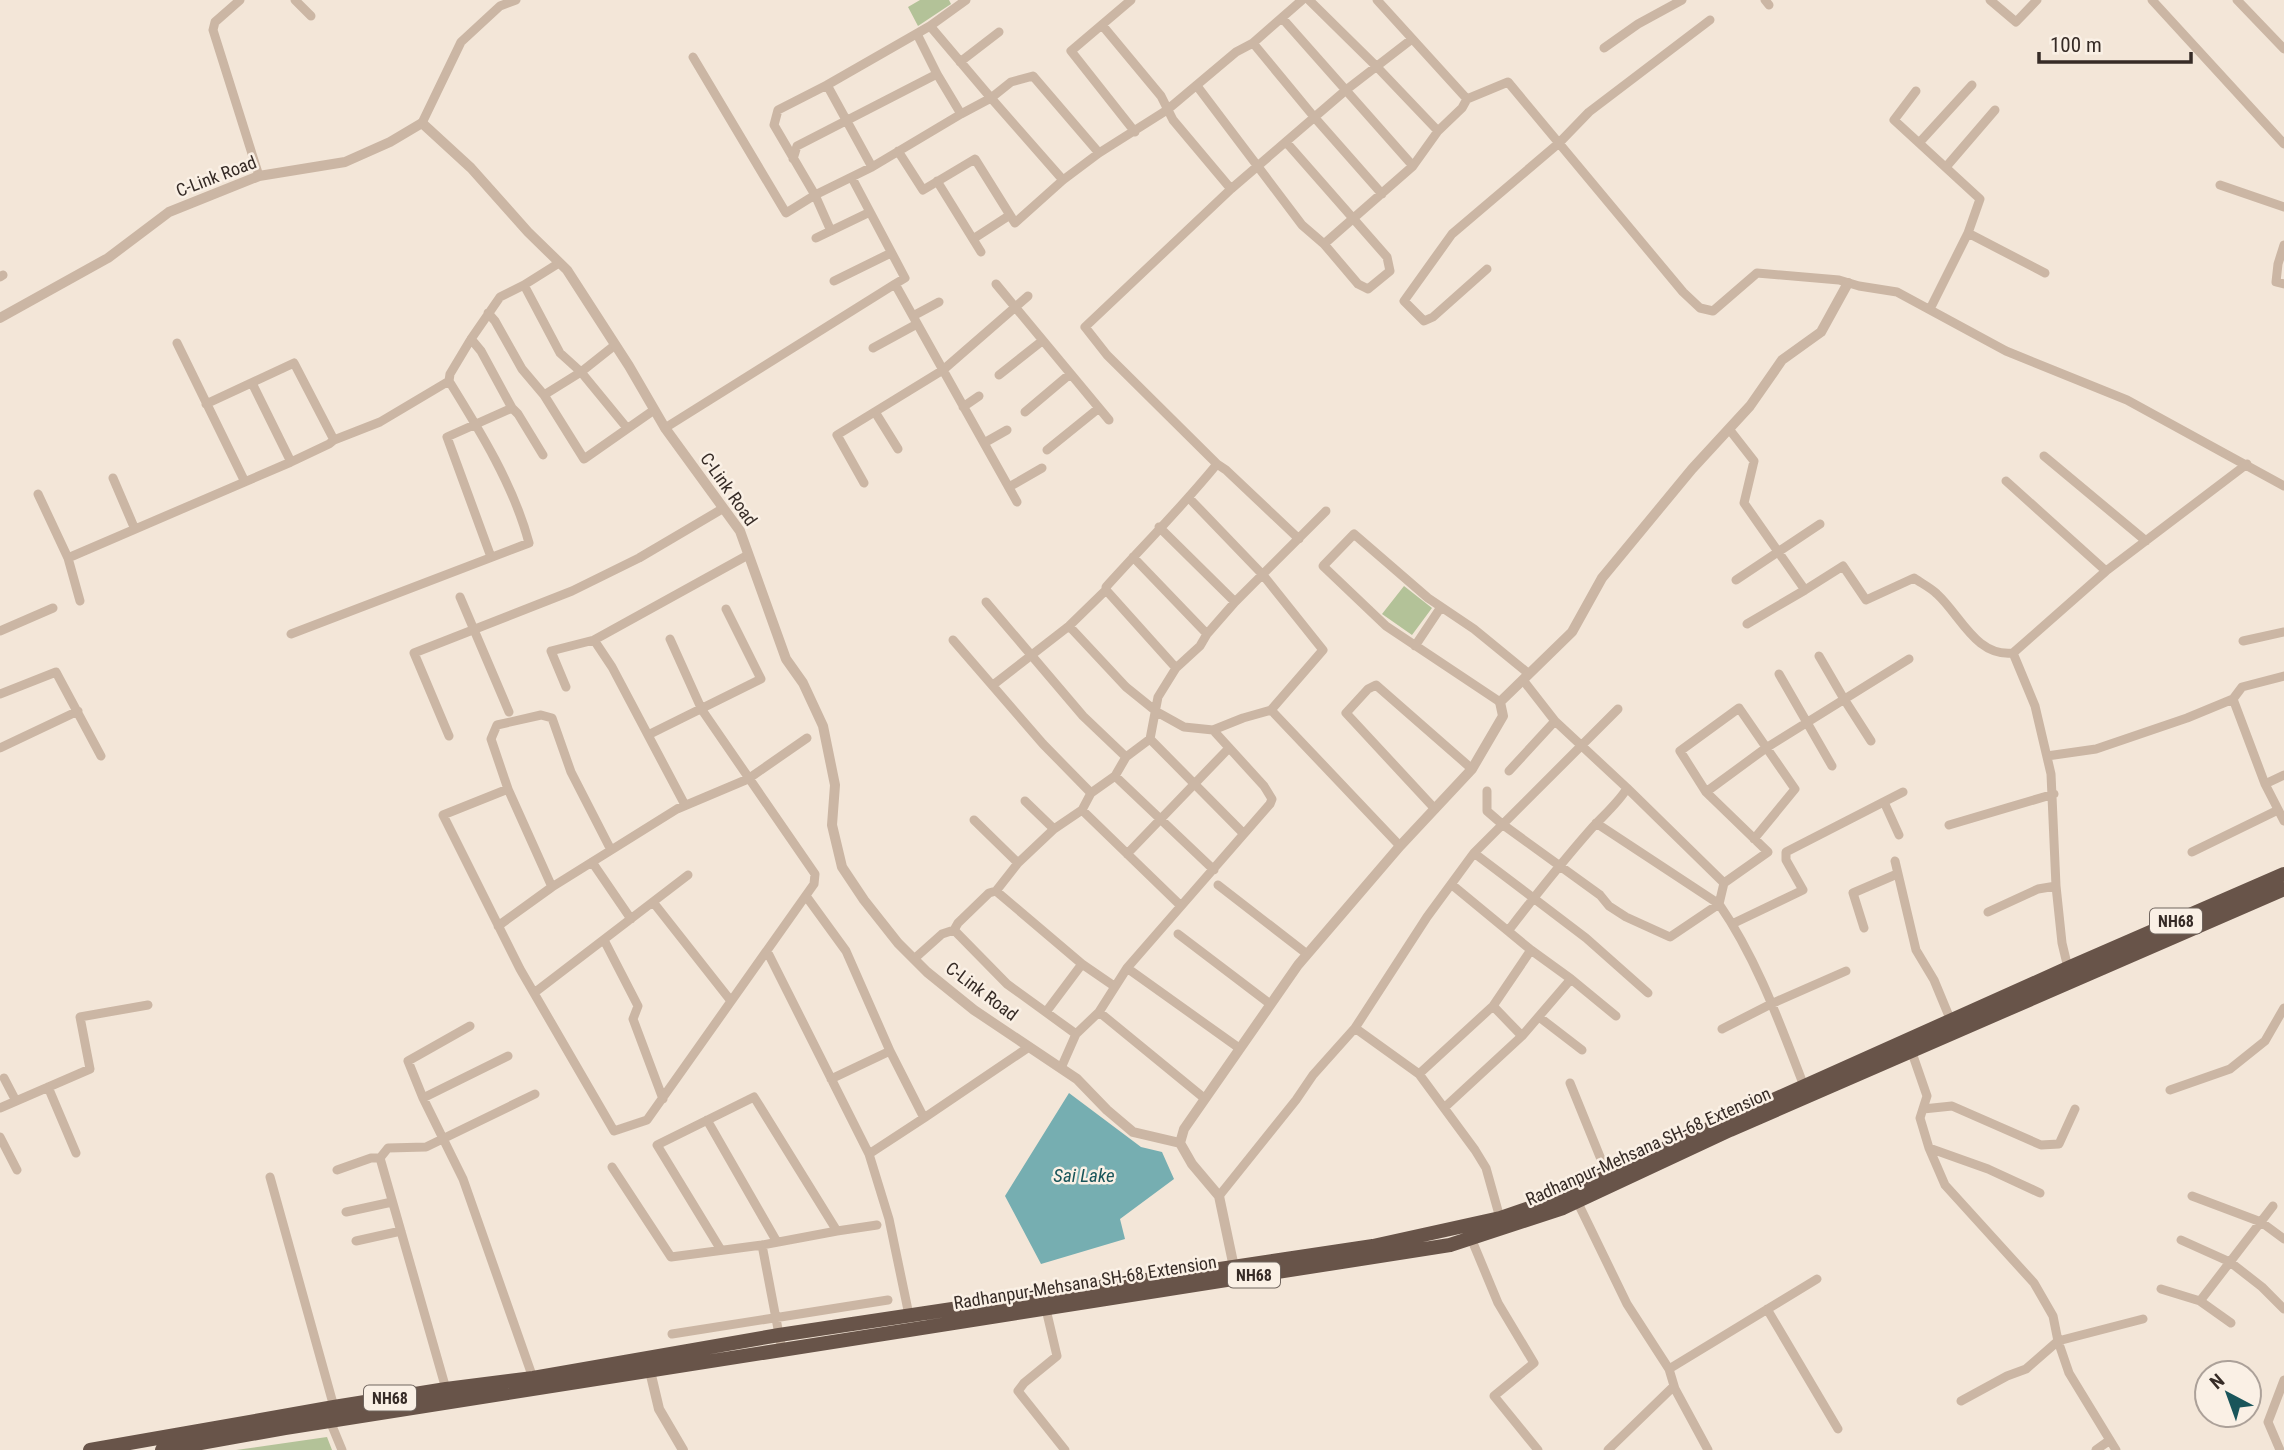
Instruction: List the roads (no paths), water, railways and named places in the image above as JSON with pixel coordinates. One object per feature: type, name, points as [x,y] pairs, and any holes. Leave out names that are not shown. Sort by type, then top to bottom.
[{"type":"highway","name":"NH68","points":[[1235,1272],[1373,1247],[1500,1218],[1541,1204],[1804,1086],[1910,1045],[1951,1021],[2284,874]]},
{"type":"highway","name":"Radhanpur-Mehsana SH-68 Extension","points":[[162,1450],[332,1414],[650,1371],[782,1350],[1044,1301],[1235,1272],[1450,1245],[1577,1201],[1910,1045],[2284,889]]},
{"type":"highway","name":"NH68","points":[[90,1450],[332,1414],[446,1389],[533,1378],[779,1335],[909,1315],[1044,1301]]},
{"type":"street","points":[[240,0],[215,22],[212,30],[259,176]]},
{"type":"street","points":[[295,0],[311,16]]},
{"type":"street","points":[[422,122],[461,42],[500,6],[516,0]]},
{"type":"street","points":[[831,231],[815,195],[774,125],[778,110],[930,26],[967,0]]},
{"type":"street","points":[[1131,0],[1071,51],[1135,132]]},
{"type":"street","points":[[898,151],[923,190],[975,159],[1015,223],[1063,180],[1099,153],[1167,110],[1302,0]]},
{"type":"street","points":[[1309,0],[1377,66],[1438,131]]},
{"type":"street","points":[[1377,0],[1467,99]]},
{"type":"street","points":[[1990,0],[2016,22],[2037,0]]},
{"type":"street","points":[[2152,0],[2284,144]]},
{"type":"street","points":[[2237,0],[2284,49]]},
{"type":"street","points":[[1604,48],[1638,24],[1679,1]]},
{"type":"street","points":[[1282,18],[1413,166]]},
{"type":"street","points":[[1487,269],[1433,317],[1424,321],[1404,300],[1452,234],[1559,143],[1588,112],[1710,20]]},
{"type":"street","points":[[1101,25],[1161,96],[1173,120],[1231,189]]},
{"type":"street","points":[[930,26],[1063,180]]},
{"type":"street","points":[[960,62],[999,32]]},
{"type":"street","points":[[916,34],[961,114]]},
{"type":"street","points":[[1299,539],[1217,464],[1107,355],[1086,327],[1231,189],[1346,90],[1412,40]]},
{"type":"street","points":[[1252,43],[1382,194]]},
{"type":"street","points":[[694,57],[786,213],[991,98],[1011,82],[1033,76],[1099,153]]},
{"type":"street","points":[[793,159],[797,146],[937,74]]},
{"type":"street","points":[[1324,244],[1413,166],[1438,131],[1462,108],[1467,99],[1508,82],[1683,292],[1700,308],[1713,311],[1757,273],[1848,283],[1897,292],[2007,351],[2127,400],[2284,486]]},
{"type":"street","points":[[827,85],[872,167]]},
{"type":"street","points":[[1919,143],[1972,85]]},
{"type":"street","points":[[1197,86],[1302,225],[1324,244],[1358,284],[1368,289],[1376,285],[1390,271],[1387,257],[1286,142]]},
{"type":"street","points":[[1916,91],[1894,120],[1980,199],[1968,233],[1930,309]]},
{"type":"street","points":[[1946,167],[1995,110]]},
{"type":"street","name":"C-Link Road","points":[[0,318],[108,258],[169,212],[259,176],[345,162],[390,142],[422,122],[471,168],[566,270],[665,428],[740,531],[786,659],[803,683],[822,726],[835,785],[832,825],[842,867],[864,900],[914,959],[974,1010],[1077,1079],[1133,1132],[1180,1143]]},
{"type":"street","points":[[665,428],[905,278],[852,177]]},
{"type":"street","points":[[937,181],[981,252]]},
{"type":"street","points":[[2220,185],[2284,207]]},
{"type":"street","points":[[816,238],[870,212]]},
{"type":"street","points":[[973,239],[1010,215]]},
{"type":"street","points":[[1968,233],[2045,273]]},
{"type":"street","points":[[2284,245],[2276,282],[2284,285]]},
{"type":"street","points":[[834,281],[891,253]]},
{"type":"street","points":[[292,634],[529,543],[522,518],[476,424],[449,381],[450,374],[500,297],[559,263]]},
{"type":"street","points":[[1500,702],[1572,632],[1602,578],[1692,469],[1749,406],[1782,360],[1821,332],[1848,283]]},
{"type":"street","points":[[895,284],[1017,502]]},
{"type":"street","points":[[996,284],[1109,420]]},
{"type":"street","points":[[524,285],[560,353],[581,372],[627,428]]},
{"type":"street","points":[[864,483],[837,435],[943,370],[1028,296]]},
{"type":"street","points":[[873,348],[939,302]]},
{"type":"street","points":[[488,313],[522,369],[544,395],[584,459],[654,410]]},
{"type":"street","points":[[471,340],[481,351],[512,408],[543,455]]},
{"type":"street","points":[[999,375],[1042,341]]},
{"type":"street","points":[[177,344],[245,482]]},
{"type":"street","points":[[544,395],[581,372],[615,345]]},
{"type":"street","points":[[206,404],[294,363],[334,440]]},
{"type":"street","points":[[1025,412],[1070,374]]},
{"type":"street","points":[[68,558],[380,422],[449,381]]},
{"type":"street","points":[[252,383],[291,462]]},
{"type":"street","points":[[963,407],[979,396]]},
{"type":"street","points":[[491,557],[447,436],[512,408]]},
{"type":"street","points":[[1047,450],[1099,408]]},
{"type":"street","points":[[875,412],[898,449]]},
{"type":"street","points":[[1729,429],[1754,461],[1744,503],[1805,590]]},
{"type":"street","points":[[984,443],[1007,430]]},
{"type":"street","points":[[2044,456],[2146,541]]},
{"type":"street","points":[[993,685],[1069,626],[1106,590],[1217,464]]},
{"type":"street","points":[[1747,624],[1843,566],[1866,600],[1914,579],[1937,594],[1981,644],[1999,654],[2013,653],[2105,571],[2247,464]]},
{"type":"street","points":[[1009,487],[1042,468]]},
{"type":"street","points":[[113,478],[134,527]]},
{"type":"street","points":[[2006,481],[2105,571]]},
{"type":"street","points":[[38,494],[68,558],[80,601]]},
{"type":"street","points":[[1069,626],[1126,687],[1157,712],[1184,727],[1213,730],[1271,710],[1323,650],[1263,575],[1189,498]]},
{"type":"street","points":[[449,736],[414,653],[572,591],[639,558],[722,509]]},
{"type":"street","points":[[914,959],[942,934],[954,930],[989,893],[996,891],[1018,863],[1054,829],[1082,810],[1091,793],[1115,776],[1126,757],[1150,739],[1158,697],[1176,668],[1200,646],[1207,634],[1236,602],[1326,511]]},
{"type":"street","points":[[1737,580],[1820,524]]},
{"type":"street","points":[[1159,527],[1236,602]]},
{"type":"street","points":[[1235,1272],[1219,1196],[1192,1164],[1180,1143],[1184,1129],[1307,954],[1400,846],[1472,769],[1503,716],[1500,702],[1386,626],[1322,566],[1354,534],[1440,607],[1474,629],[1526,677],[1555,721],[1724,883]]},
{"type":"street","points":[[566,687],[551,651],[594,640],[748,555]]},
{"type":"street","points":[[1133,557],[1207,634]]},
{"type":"street","points":[[1106,590],[1176,668]]},
{"type":"street","points":[[460,597],[509,712]]},
{"type":"street","points":[[986,602],[1083,716],[1126,757]]},
{"type":"street","points":[[1415,646],[1440,607]]},
{"type":"street","points":[[0,631],[52,608]]},
{"type":"street","points":[[648,735],[761,679],[726,609]]},
{"type":"street","points":[[2243,641],[2284,632]]},
{"type":"street","points":[[508,789],[443,814],[534,993],[614,1131],[647,1120],[806,896],[814,884],[815,874],[702,709],[670,639]]},
{"type":"street","points":[[594,640],[612,667],[685,806]]},
{"type":"street","points":[[953,640],[1043,744],[1091,793]]},
{"type":"street","points":[[2013,653],[2035,706],[2054,794],[2056,886],[2068,968]]},
{"type":"street","points":[[1819,656],[1871,741]]},
{"type":"street","points":[[1706,792],[1766,748],[1909,659]]},
{"type":"street","points":[[0,694],[56,672],[101,757]]},
{"type":"street","points":[[1779,674],[1832,766]]},
{"type":"street","points":[[2047,756],[2096,749],[2233,699],[2242,687],[2284,676]]},
{"type":"street","points":[[1435,808],[1346,713],[1368,689],[1376,685],[1472,769]]},
{"type":"street","points":[[2233,699],[2265,784],[2284,821]]},
{"type":"street","points":[[1487,791],[1488,811],[1502,824],[1600,895],[1609,906],[1626,917],[1670,937],[1719,904],[1724,883],[1768,852],[1754,839],[1706,792],[1681,751],[1739,708],[1795,789],[1754,839]]},
{"type":"street","points":[[1219,1196],[1296,1100],[1312,1075],[1355,1028],[1474,853],[1618,709]]},
{"type":"street","points":[[1271,710],[1400,846]]},
{"type":"street","points":[[0,748],[78,711]]},
{"type":"street","points":[[552,887],[508,789],[491,740],[497,725],[541,715],[552,718],[571,772],[611,850]]},
{"type":"street","points":[[1509,771],[1555,721]]},
{"type":"street","points":[[1061,1068],[1076,1034],[1099,1012],[1127,968],[1180,905],[1214,870],[1243,833],[1266,811],[1272,799],[1264,786],[1213,730]]},
{"type":"street","points":[[498,926],[552,887],[611,850],[685,806],[748,779],[807,738]]},
{"type":"street","points":[[1150,739],[1243,833]]},
{"type":"street","points":[[1127,854],[1229,748]]},
{"type":"street","points":[[2265,784],[2284,775]]},
{"type":"street","points":[[1115,776],[1214,870]]},
{"type":"street","points":[[1508,931],[1560,865],[1624,795],[1627,788]]},
{"type":"street","points":[[1732,923],[1803,890],[1786,860],[1786,852],[1903,792]]},
{"type":"street","points":[[1949,825],[2054,794]]},
{"type":"street","points":[[1025,802],[1054,829]]},
{"type":"street","points":[[1884,802],[1899,835]]},
{"type":"street","points":[[1082,810],[1180,905]]},
{"type":"street","points":[[2192,852],[2278,810]]},
{"type":"street","points":[[974,820],[1018,863]]},
{"type":"street","points":[[1596,823],[1719,904],[1732,923],[1771,1004],[1804,1086]]},
{"type":"street","points":[[1474,853],[1586,938],[1648,993]]},
{"type":"street","points":[[1895,861],[1916,950],[1934,980],[1951,1021]]},
{"type":"street","points":[[592,862],[631,919]]},
{"type":"street","points":[[1864,928],[1853,893],[1897,874]]},
{"type":"street","points":[[534,993],[688,875]]},
{"type":"street","points":[[1451,884],[1616,1016]]},
{"type":"street","points":[[1218,885],[1307,954]]},
{"type":"street","points":[[1988,912],[2038,889],[2056,886]]},
{"type":"street","points":[[996,891],[1082,964],[1114,986]]},
{"type":"street","points":[[806,896],[846,951],[890,1051],[924,1118]]},
{"type":"street","points":[[653,902],[731,1002]]},
{"type":"street","points":[[954,930],[1007,984],[1076,1034]]},
{"type":"street","points":[[1178,934],[1270,1004]]},
{"type":"street","points":[[604,940],[638,1006],[634,1018],[663,1099]]},
{"type":"street","points":[[1419,1074],[1493,1006],[1531,950]]},
{"type":"street","points":[[767,951],[869,1154],[889,1219],[909,1315]]},
{"type":"street","points":[[1046,1012],[1082,964]]},
{"type":"street","points":[[1127,968],[1239,1048]]},
{"type":"street","points":[[1722,1029],[1846,971]]},
{"type":"street","points":[[1444,1108],[1522,1036],[1571,979]]},
{"type":"street","points":[[0,1108],[90,1069],[80,1017],[148,1005]]},
{"type":"street","points":[[1493,1006],[1522,1036]]},
{"type":"street","points":[[2170,1090],[2230,1069],[2265,1041],[2284,1007]]},
{"type":"street","points":[[1099,1012],[1204,1098]]},
{"type":"street","points":[[1539,1017],[1582,1051]]},
{"type":"street","points":[[470,1026],[408,1060],[423,1098],[463,1179],[533,1378]]},
{"type":"street","points":[[1355,1028],[1419,1074],[1486,1168],[1500,1218]]},
{"type":"street","points":[[1910,1045],[1927,1096],[1920,1118],[1945,1185],[2034,1283],[2053,1316],[2068,1373],[2116,1450]]},
{"type":"street","points":[[869,1154],[1029,1047]]},
{"type":"street","points":[[831,1079],[890,1051]]},
{"type":"street","points":[[423,1098],[508,1055]]},
{"type":"street","points":[[4,1078],[16,1101]]},
{"type":"street","points":[[1570,1083],[1607,1174]]},
{"type":"street","points":[[47,1087],[76,1153]]},
{"type":"street","points":[[380,1158],[388,1148],[426,1147],[535,1094]]},
{"type":"street","points":[[721,1250],[657,1145],[754,1097],[837,1231]]},
{"type":"street","points":[[1923,1109],[1952,1107],[2041,1145],[2059,1144],[2075,1109]]},
{"type":"street","points":[[707,1120],[777,1242]]},
{"type":"street","points":[[0,1137],[17,1170]]},
{"type":"street","points":[[1929,1148],[1988,1169],[2040,1193]]},
{"type":"street","points":[[337,1170],[371,1158],[380,1158]]},
{"type":"street","points":[[380,1158],[446,1389]]},
{"type":"street","points":[[612,1167],[671,1257],[762,1245],[877,1225]]},
{"type":"street","points":[[270,1177],[342,1450]]},
{"type":"street","points":[[2192,1196],[2261,1222],[2284,1239]]},
{"type":"street","points":[[1577,1201],[1627,1304],[1669,1369],[1674,1386],[1708,1450]]},
{"type":"street","points":[[346,1212],[392,1202]]},
{"type":"street","points":[[2200,1301],[2273,1206]]},
{"type":"street","points":[[356,1241],[401,1231]]},
{"type":"street","points":[[1471,1238],[1498,1303],[1534,1363],[1494,1396],[1538,1450]]},
{"type":"street","points":[[2181,1240],[2230,1262],[2262,1287],[2284,1310]]},
{"type":"street","points":[[762,1245],[782,1350]]},
{"type":"street","points":[[1669,1369],[1817,1279]]},
{"type":"street","points":[[2161,1289],[2200,1301],[2231,1323]]},
{"type":"street","points":[[672,1334],[888,1300]]},
{"type":"street","points":[[1044,1301],[1057,1356],[1018,1391],[1065,1450]]},
{"type":"street","points":[[1767,1309],[1838,1429]]},
{"type":"street","points":[[1961,1401],[2007,1376],[2026,1369],[2058,1341],[2143,1319]]},
{"type":"street","points":[[650,1371],[659,1409],[683,1450]]},
{"type":"street","points":[[2280,1450],[2268,1422],[2284,1380]]},
{"type":"street","points":[[1608,1450],[1674,1386]]},
{"type":"street","points":[[2096,1450],[2110,1440]]},
{"type":"water","name":"Sai Lake","points":[[1069,1093],[1141,1147],[1162,1152],[1174,1179],[1120,1219],[1125,1239],[1041,1264],[1005,1196]]}]
